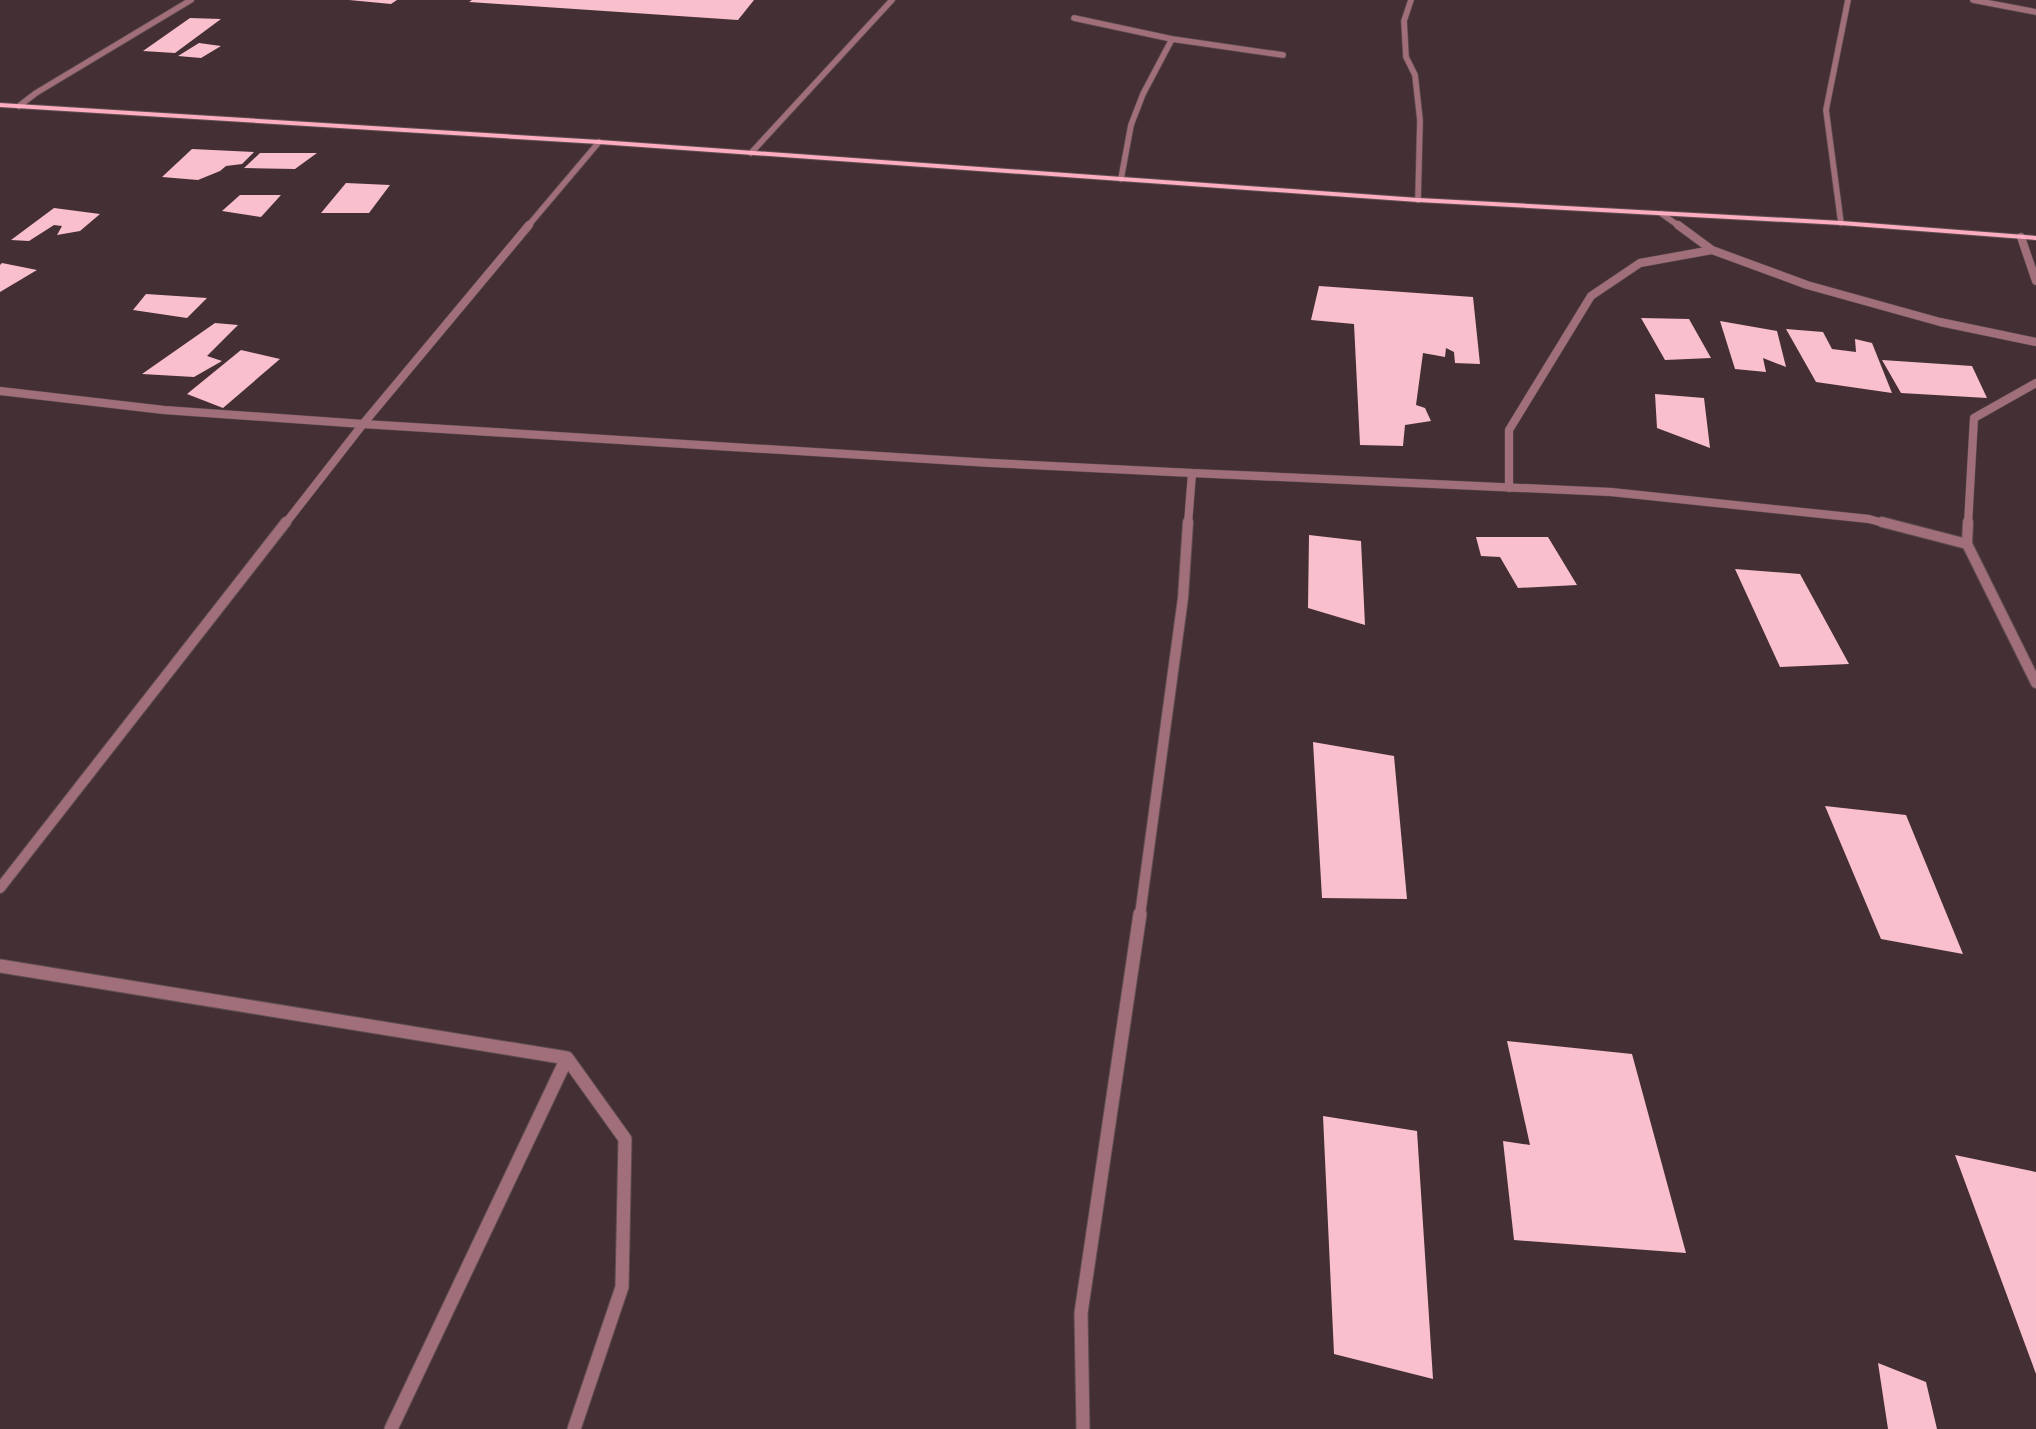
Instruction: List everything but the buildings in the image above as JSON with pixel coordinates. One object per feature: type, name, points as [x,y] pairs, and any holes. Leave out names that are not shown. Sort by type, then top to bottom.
[{"type":"main road","points":[[0,105],[599,142],[1418,200],[1841,223],[2036,238]]},
{"type":"street","points":[[19,106],[36,93],[191,0]]},
{"type":"street","points":[[751,153],[892,0]]},
{"type":"street","points":[[1411,0],[1404,21],[1406,57],[1415,75],[1420,120],[1418,200]]},
{"type":"street","points":[[1841,223],[1826,110],[1848,0]]},
{"type":"street","points":[[1973,0],[2036,12]]},
{"type":"street","points":[[1074,18],[1172,39],[1283,55]]},
{"type":"street","points":[[1121,179],[1132,125],[1143,94],[1172,39]]},
{"type":"street","points":[[0,888],[363,424],[599,142]]},
{"type":"street","points":[[1662,214],[1712,250],[1807,285],[1940,322],[2036,342]]},
{"type":"street","points":[[2021,237],[2036,282]]},
{"type":"street","points":[[1508,488],[1508,430],[1591,296],[1640,263],[1712,250]]},
{"type":"street","points":[[2036,383],[1974,418],[1967,544],[2036,683]]},
{"type":"street","points":[[0,391],[164,410],[363,424],[991,463],[1611,492],[1869,519],[1967,544]]},
{"type":"street","points":[[1083,1429],[1081,1313],[1139,924],[1181,608],[1192,473]]},
{"type":"street","points":[[0,966],[567,1058],[625,1140],[622,1287],[574,1429]]},
{"type":"street","points":[[391,1429],[567,1058]]}]
